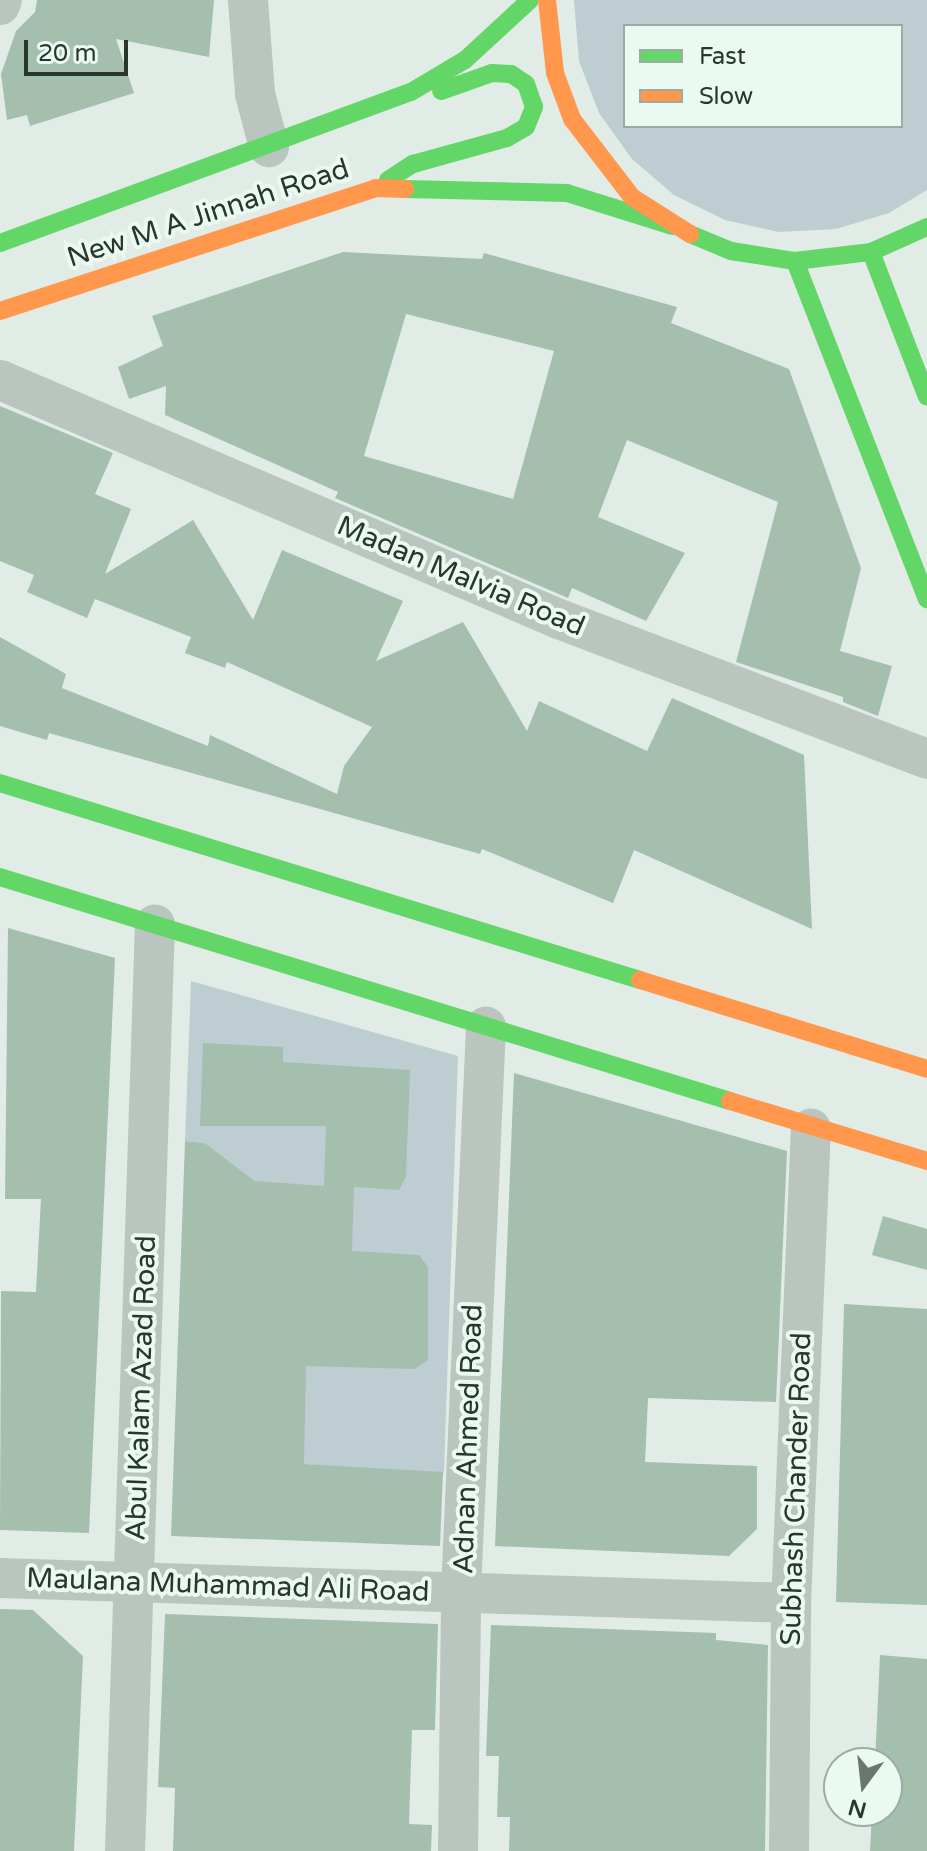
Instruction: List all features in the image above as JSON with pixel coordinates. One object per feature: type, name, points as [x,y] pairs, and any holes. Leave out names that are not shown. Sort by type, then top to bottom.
[{"type":"street","points":[[248,0],[255,94],[269,147]]},
{"type":"street","name":"New M A Jinnah Road","points":[[0,243],[269,147],[411,92],[465,60],[530,0]]},
{"type":"street","points":[[547,0],[555,73],[572,119],[632,197],[672,226],[731,251],[795,261],[871,252],[927,227]]},
{"type":"street","points":[[376,188],[413,164],[507,138],[526,127],[534,107],[526,84],[511,74],[492,73],[437,93],[411,92]]},
{"type":"street","name":"New M A Jinnah Road","points":[[0,311],[376,188],[567,193],[672,226]]},
{"type":"street","points":[[871,252],[927,397]]},
{"type":"street","points":[[795,261],[927,599]]},
{"type":"street","name":"Madan Malvia Road","points":[[0,380],[559,619],[927,759]]},
{"type":"street","points":[[0,783],[927,1069]]},
{"type":"street","points":[[0,877],[811,1128],[927,1161]]},
{"type":"street","name":"Abul Kalam Azad Road","points":[[125,1851],[155,924]]},
{"type":"street","name":"Adnan Ahmed Road","points":[[458,1851],[461,1592],[486,1027]]},
{"type":"street","name":"Subhash Chander Road","points":[[789,1851],[791,1603],[811,1128]]},
{"type":"street","name":"Maulana Muhammad Ali Road","points":[[0,1578],[791,1603]]},
{"type":"shaded area","points":[[574,0],[927,0],[927,190],[889,213],[836,229],[779,232],[725,220],[674,195],[632,159],[599,113],[579,61]]},
{"type":"shaded area","points":[[191,981],[458,1056],[444,1473],[302,1464],[255,1181],[205,1143],[185,1141]]},
{"type":"building","points":[[37,0],[214,0],[209,57],[116,39],[134,93],[30,126],[27,115],[7,120],[1,74],[16,31],[35,12]]},
{"type":"building","points":[[343,252],[482,259],[484,253],[677,307],[671,323],[789,369],[861,568],[840,651],[892,666],[878,716],[843,702],[843,697],[736,662],[778,502],[627,440],[598,517],[685,553],[646,621],[572,588],[568,598],[335,498],[338,492],[165,415],[166,386],[129,399],[118,367],[163,346],[152,316]],"holes":[[[406,314],[554,351],[513,499],[364,456]]]},
{"type":"building","points":[[0,406],[113,453],[95,494],[131,509],[105,574],[193,520],[253,620],[282,550],[403,601],[376,661],[463,622],[527,731],[539,701],[647,751],[672,698],[804,755],[812,929],[634,850],[613,903],[482,849],[480,854],[49,733],[47,740],[0,726],[0,637],[66,674],[62,688],[208,746],[210,735],[337,794],[344,766],[372,727],[227,662],[225,668],[185,653],[191,637],[95,599],[87,618],[27,592],[34,575],[0,561]]},
{"type":"building","points":[[8,928],[115,958],[89,1533],[0,1530],[1,1291],[36,1292],[41,1199],[5,1199]]},
{"type":"building","points":[[203,1043],[283,1047],[283,1062],[410,1070],[406,1177],[399,1190],[354,1187],[352,1251],[419,1255],[428,1267],[428,1360],[414,1369],[306,1366],[304,1464],[443,1472],[440,1546],[171,1536],[185,1141],[205,1143],[255,1181],[324,1186],[326,1126],[200,1126]]},
{"type":"building","points":[[514,1073],[787,1151],[776,1402],[648,1398],[645,1462],[757,1466],[757,1529],[729,1556],[495,1546]]},
{"type":"building","points":[[883,1216],[927,1229],[927,1270],[872,1255]]},
{"type":"building","points":[[844,1304],[927,1309],[927,1605],[836,1602]]},
{"type":"building","points":[[0,1609],[33,1610],[83,1656],[74,1851],[0,1851]]},
{"type":"building","points":[[165,1614],[438,1624],[435,1730],[412,1730],[409,1824],[432,1825],[431,1851],[173,1851],[175,1788],[158,1787]]},
{"type":"building","points":[[491,1625],[716,1633],[716,1640],[768,1645],[765,1851],[509,1851],[510,1817],[497,1817],[499,1756],[486,1756]]},
{"type":"building","points":[[880,1655],[927,1659],[927,1851],[870,1851],[871,1827],[903,1827],[903,1747],[876,1747]]},
{"type":"traffic: fast","points":[[0,243],[411,92],[465,60],[530,0]]},
{"type":"traffic: fast","points":[[388,180],[413,164],[507,138],[526,127],[534,107],[526,84],[511,74],[492,73],[441,91]]},
{"type":"traffic: fast","points":[[405,189],[567,193],[672,226]]},
{"type":"traffic: fast","points":[[690,234],[731,251],[795,261],[871,252],[927,227]]},
{"type":"traffic: fast","points":[[871,252],[927,397]]},
{"type":"traffic: fast","points":[[795,261],[927,599]]},
{"type":"traffic: fast","points":[[0,783],[640,980]]},
{"type":"traffic: fast","points":[[0,877],[730,1101]]},
{"type":"traffic: slow","points":[[547,0],[555,73],[572,119],[632,197],[690,234]]},
{"type":"traffic: slow","points":[[0,311],[376,188],[405,189]]},
{"type":"traffic: slow","points":[[640,980],[927,1069]]},
{"type":"traffic: slow","points":[[730,1101],[927,1161]]}]
